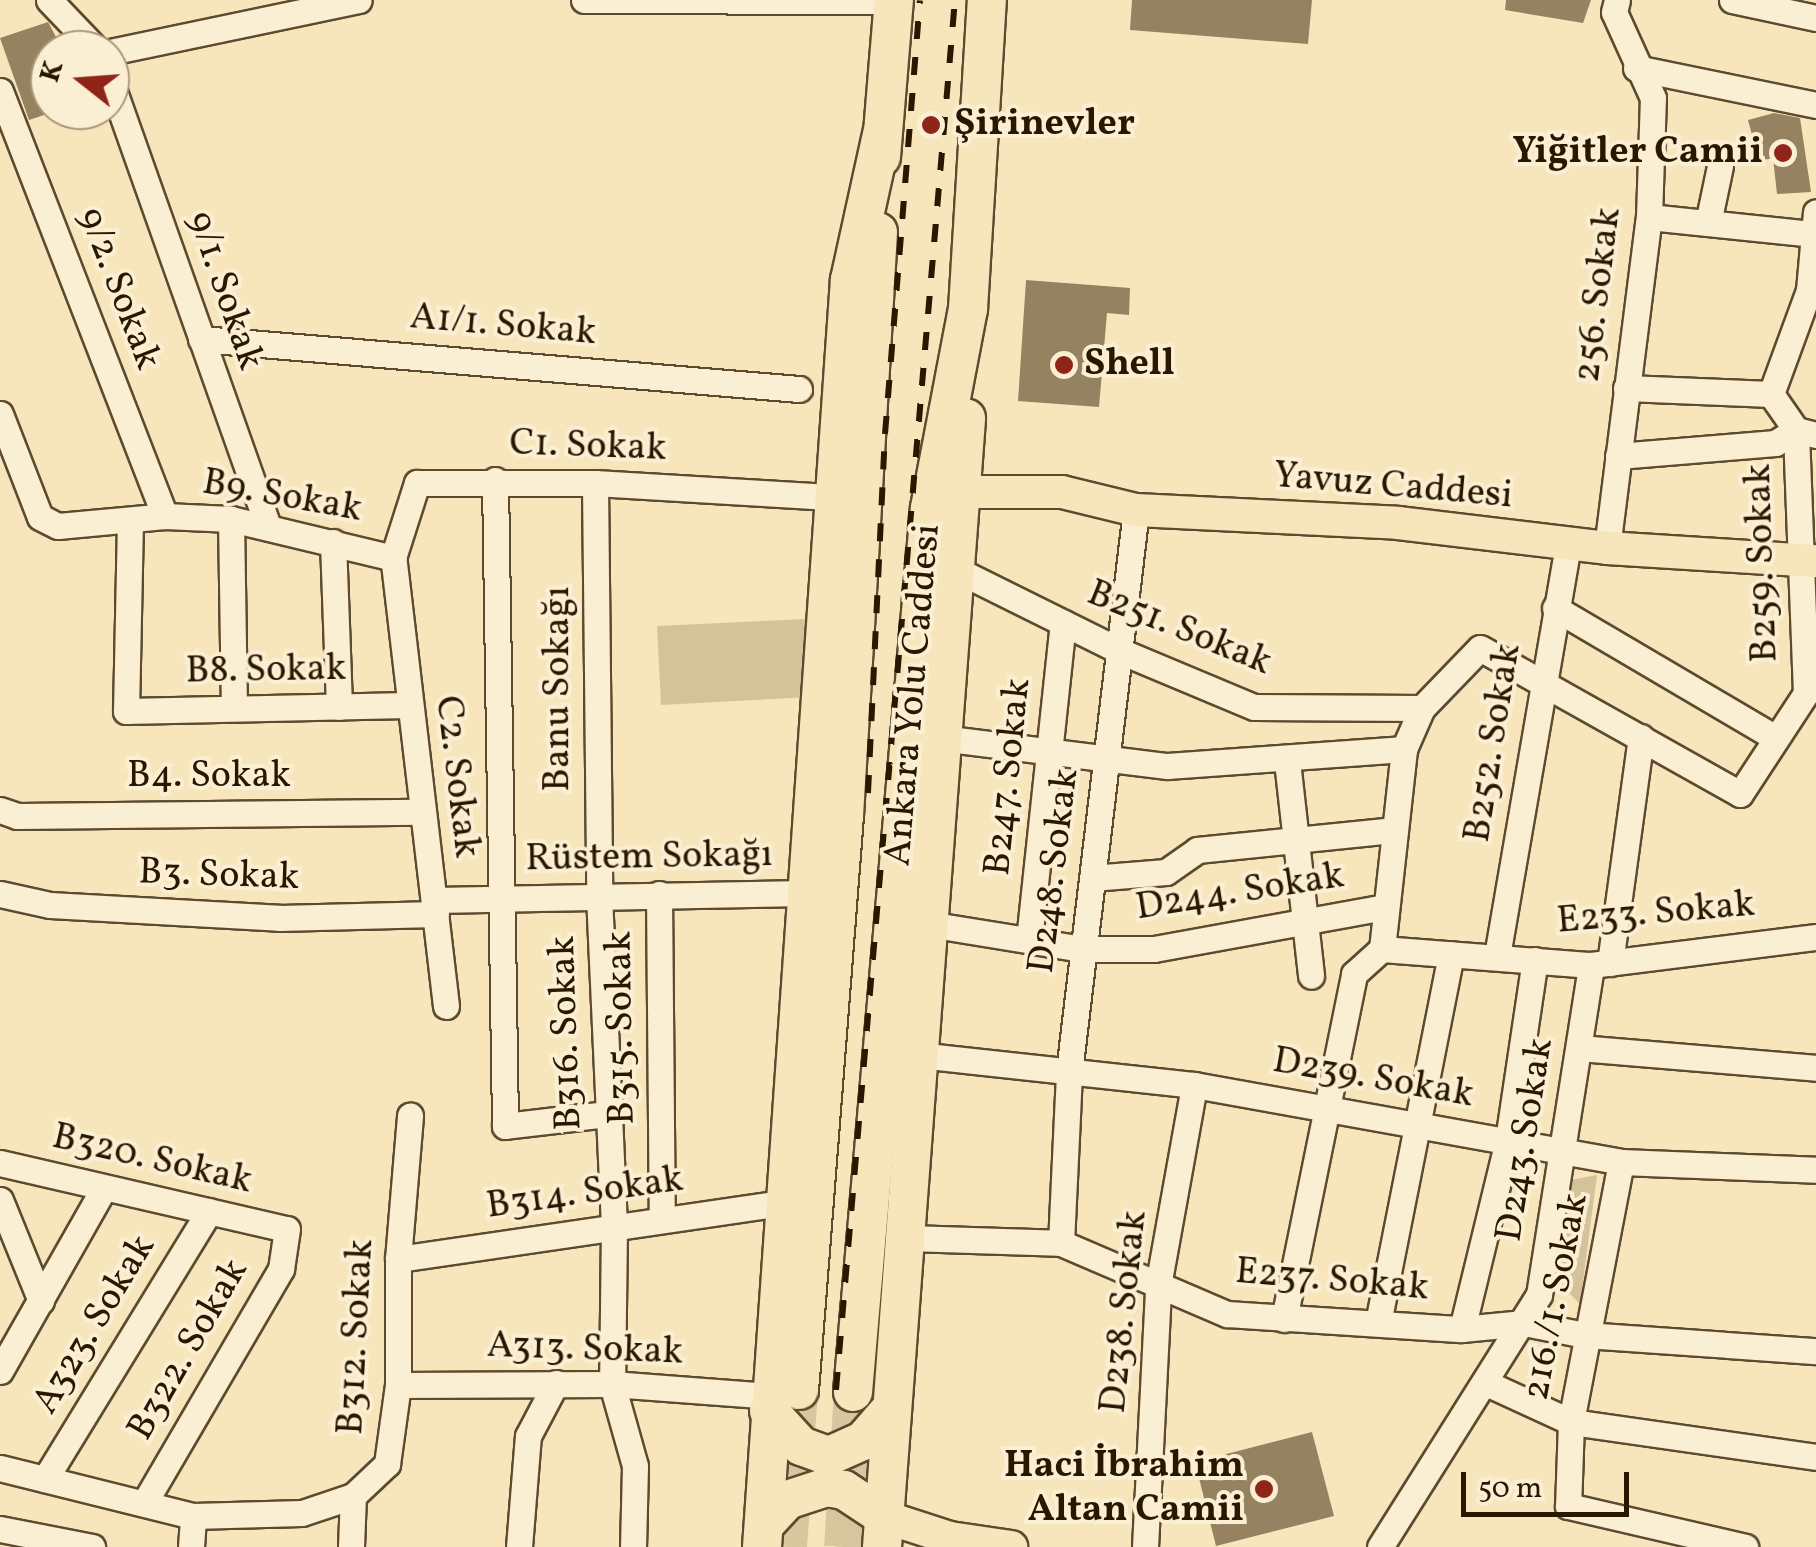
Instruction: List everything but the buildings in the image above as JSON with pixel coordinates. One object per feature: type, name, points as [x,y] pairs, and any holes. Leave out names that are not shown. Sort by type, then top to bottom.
[{"type":"highway","points":[[763,1536],[780,1399],[782,1203],[850,280],[883,116],[876,0]]},
{"type":"highway","name":"Ankara Yolu Caddesi","points":[[780,1399],[844,816],[883,116],[894,0]]},
{"type":"highway","name":"Ankara Yolu Caddesi","points":[[853,1392],[930,508],[968,308],[987,0]]},
{"type":"highway","points":[[884,1532],[940,738],[964,492],[968,308]]},
{"type":"highway","points":[[780,1399],[800,1446],[829,1456],[863,1441],[890,1410]]},
{"type":"highway","points":[[763,1536],[801,1492],[828,1487],[844,1490],[884,1532]]},
{"type":"main road","name":"Yavuz Caddesi","points":[[964,492],[1062,492],[1136,510],[1398,523],[1607,548],[1807,560]]},
{"type":"main road","points":[[884,1532],[1011,1547]]},
{"type":"street","points":[[49,0],[78,30]]},
{"type":"street","points":[[130,48],[358,0]]},
{"type":"street","points":[[584,0],[876,0]]},
{"type":"street","name":"256. Sokak","points":[[1607,548],[1649,218],[1653,98],[1636,68],[1614,12],[1617,0]]},
{"type":"street","points":[[1732,0],[1816,18]]},
{"type":"street","points":[[1636,68],[1816,105]]},
{"type":"street","name":"9/2. Sokak","points":[[0,90],[165,516]]},
{"type":"street","name":"9/1. Sokak","points":[[128,130],[268,528]]},
{"type":"street","points":[[1708,224],[1720,166]]},
{"type":"street","points":[[1649,218],[1708,224],[1815,223],[1809,290],[1772,394]]},
{"type":"street","name":"A1/1. Sokak","points":[[201,339],[799,390]]},
{"type":"street","points":[[1618,456],[1775,444],[1806,433],[1772,394],[1626,388]]},
{"type":"street","name":"B9. Sokak","points":[[0,414],[40,517],[73,527],[165,516],[231,519],[394,558]]},
{"type":"street","name":"B259. Sokak","points":[[1641,737],[1740,794],[1806,692],[1806,433]]},
{"type":"street","points":[[495,480],[505,1126],[607,1114]]},
{"type":"street","name":"C1. Sokak","points":[[394,558],[417,483],[595,483],[834,497]]},
{"type":"street","name":"Banu Sokağı","points":[[595,483],[598,895]]},
{"type":"street","name":"D248. Sokak","points":[[1061,1243],[1070,1072],[1082,949],[1136,510]]},
{"type":"street","points":[[231,519],[234,708]]},
{"type":"street","name":"B8. Sokak","points":[[130,521],[126,712],[408,705]]},
{"type":"street","points":[[333,542],[339,707]]},
{"type":"street","name":"B252. Sokak","points":[[1498,956],[1540,681],[1568,543]]},
{"type":"street","name":"C2. Sokak","points":[[394,558],[420,812],[446,1006]]},
{"type":"street","name":"B251. Sokak","points":[[957,570],[1120,651],[1254,707],[1422,708]]},
{"type":"street","points":[[1555,608],[1776,738]]},
{"type":"street","name":"B247. Sokak","points":[[1029,940],[1064,623]]},
{"type":"street","points":[[1284,1319],[1354,974],[1382,950],[1404,749],[1422,708],[1480,648],[1641,737]]},
{"type":"street","name":"D243. Sokak","points":[[1380,1547],[1539,1295],[1580,1048],[1600,964],[1641,737]]},
{"type":"street","points":[[940,738],[1167,766],[1287,761],[1404,749]]},
{"type":"street","points":[[1287,761],[1301,922],[1311,976]]},
{"type":"street","name":"B4. Sokak","points":[[0,810],[17,816],[420,812]]},
{"type":"street","points":[[1092,878],[1166,872],[1197,850],[1395,830]]},
{"type":"street","name":"Rüstem Sokağı","points":[[435,908],[500,898],[805,893]]},
{"type":"street","name":"B3. Sokak","points":[[0,894],[50,906],[279,918],[435,908]]},
{"type":"street","name":"B315. Sokak","points":[[658,894],[662,1220]]},
{"type":"street","name":"B316. Sokak","points":[[598,895],[614,1227],[612,1384],[635,1466],[633,1547]]},
{"type":"street","name":"D244. Sokak","points":[[928,924],[1082,949],[1154,950],[1386,908]]},
{"type":"street","name":"E233. Sokak","points":[[1382,950],[1600,964],[1816,936]]},
{"type":"street","points":[[1378,1323],[1420,1126],[1450,954]]},
{"type":"street","points":[[1462,1329],[1508,1140],[1535,960]]},
{"type":"street","points":[[1580,1048],[1816,1068]]},
{"type":"street","name":"D239. Sokak","points":[[918,1055],[1194,1086],[1621,1162],[1816,1170]]},
{"type":"street","name":"D238. Sokak","points":[[1145,1547],[1158,1286],[1194,1086]]},
{"type":"street","name":"B312. Sokak","points":[[353,1496],[387,1464],[398,1386],[398,1258],[410,1116]]},
{"type":"street","name":"216./1. Sokak","points":[[1621,1162],[1570,1422],[1568,1506],[1745,1547]]},
{"type":"street","name":"B320. Sokak","points":[[0,1163],[286,1229]]},
{"type":"street","points":[[0,1371],[104,1188]]},
{"type":"street","points":[[0,1200],[42,1300]]},
{"type":"street","name":"B314. Sokak","points":[[398,1258],[782,1203]]},
{"type":"street","name":"A323. Sokak","points":[[45,1478],[208,1211]]},
{"type":"street","name":"B322. Sokak","points":[[144,1504],[280,1269],[286,1229]]},
{"type":"street","name":"E237. Sokak","points":[[905,1238],[1061,1243],[1227,1314],[1462,1329],[1524,1323],[1585,1336],[1816,1351]]},
{"type":"street","points":[[520,1547],[528,1436],[556,1382]]},
{"type":"street","name":"A313. Sokak","points":[[398,1386],[556,1382],[780,1399]]},
{"type":"street","points":[[1486,1383],[1570,1422],[1816,1456]]},
{"type":"street","points":[[0,1468],[193,1516],[302,1513],[353,1496],[351,1547]]},
{"type":"street","points":[[192,1547],[193,1516]]},
{"type":"street","points":[[0,1529],[92,1547]]},
{"type":"shaded area","points":[[807,619],[811,697],[661,705],[657,626]]},
{"type":"shaded area","points":[[1597,1175],[1580,1304],[1553,1277],[1565,1181]]},
{"type":"tunnel","points":[[788,1547],[799,1390]]},
{"type":"tunnel","points":[[843,1547],[853,1392]]},
{"type":"railway","points":[[868,793],[885,434],[920,0]]},
{"type":"railway","points":[[836,1390],[955,0]]},
{"type":"place","name":"Şirinevler","points":[[931,125]]},
{"type":"place","name":"Yiğitler Camii","points":[[1783,153]]},
{"type":"place","name":"Shell","points":[[1064,365]]},
{"type":"place","name":"Haci İbrahim Altan Camii","points":[[1264,1489]]}]
